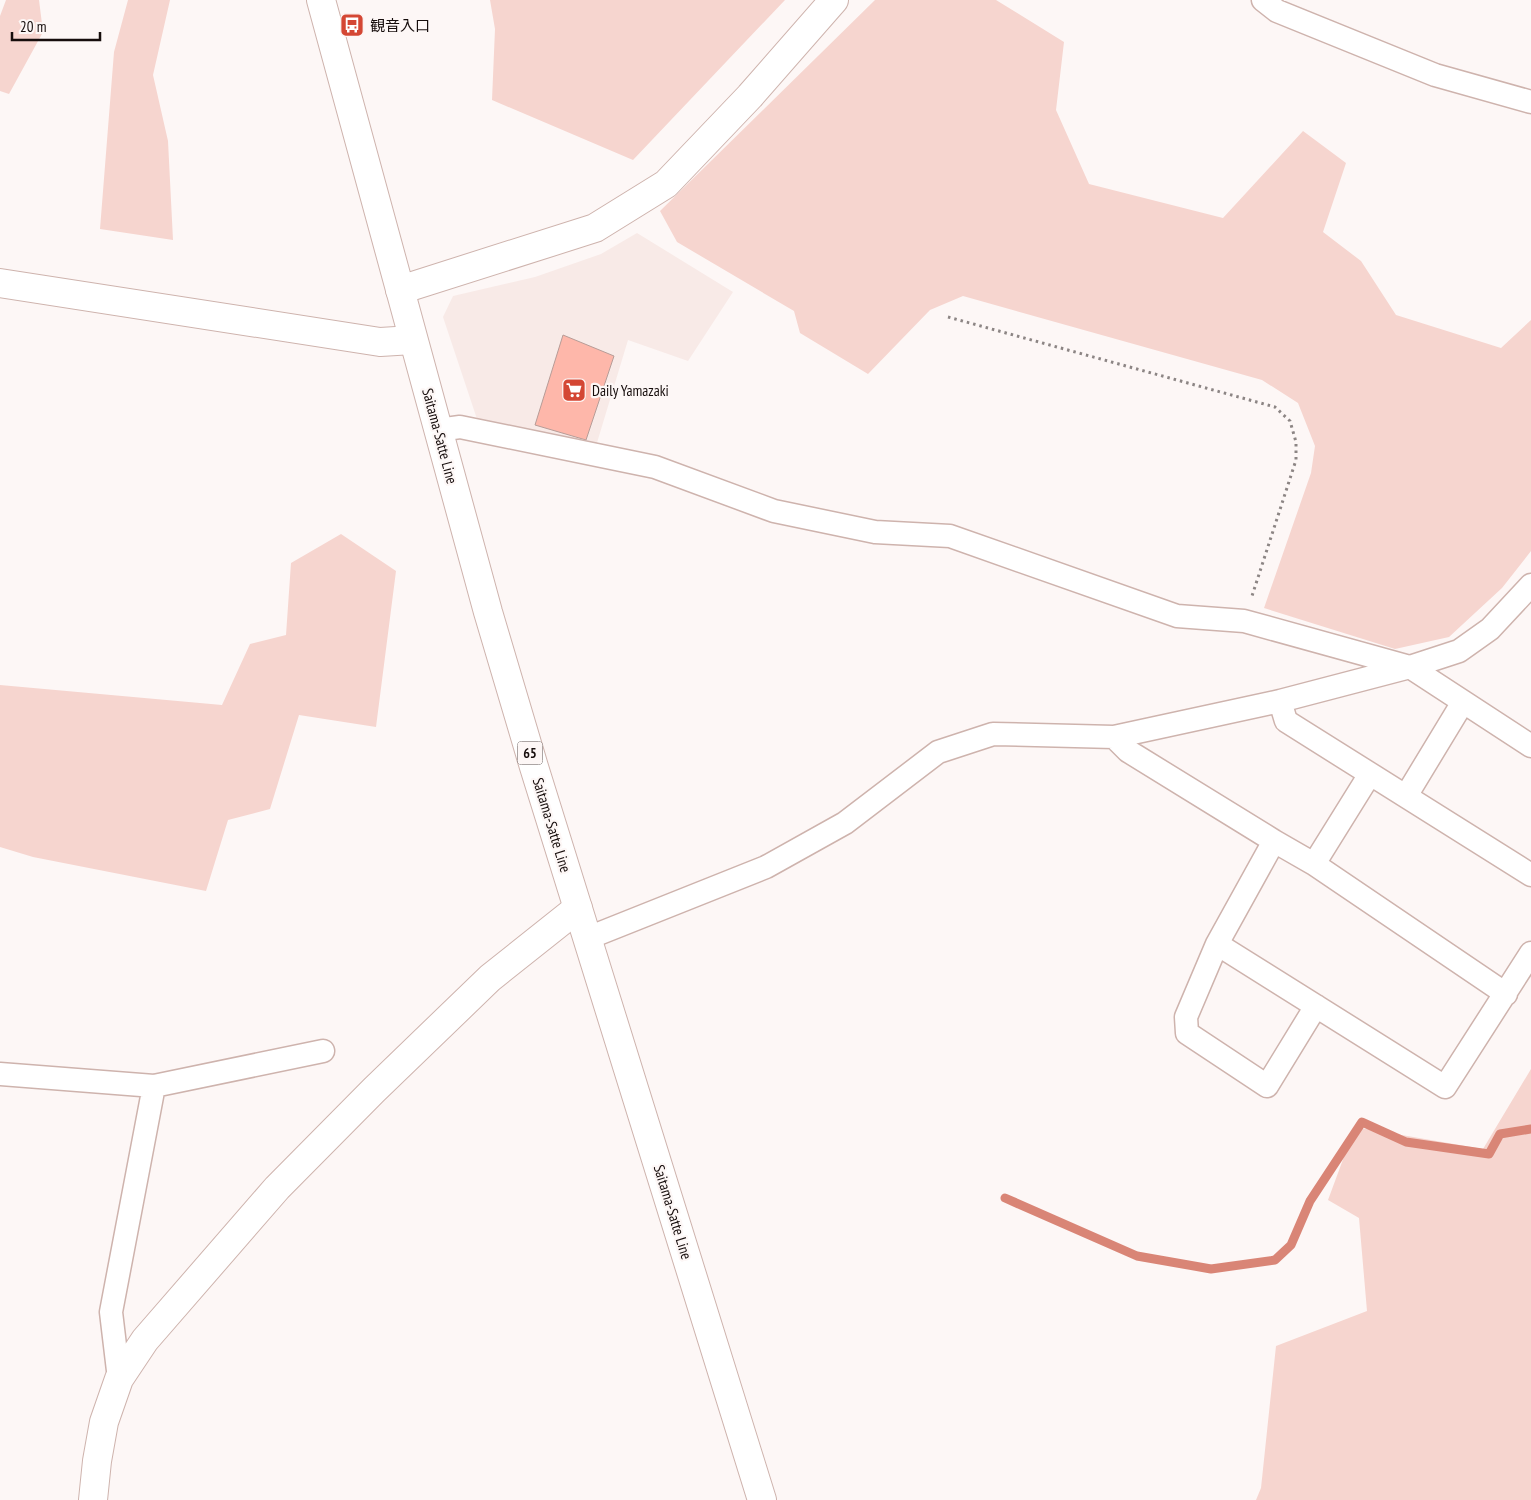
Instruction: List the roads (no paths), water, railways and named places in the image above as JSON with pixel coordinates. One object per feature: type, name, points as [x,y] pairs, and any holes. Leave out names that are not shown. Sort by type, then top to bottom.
[{"type":"street","name":"Saitama-Satte Line","points":[[321,0],[488,612],[534,767],[762,1500]]},
{"type":"street","points":[[400,290],[594,228],[666,184],[750,96],[834,0]]},
{"type":"street","points":[[1263,0],[1277,11],[1435,75],[1531,102]]},
{"type":"street","points":[[0,283],[380,342],[413,340]]},
{"type":"street","points":[[438,430],[460,427],[655,467],[774,510],[875,532],[950,536],[1177,616],[1244,621],[1410,667],[1531,746]]},
{"type":"street","points":[[588,938],[766,867],[845,823],[938,752],[994,734],[1114,737],[1280,701],[1410,667],[1459,651],[1524,607],[1531,585]]},
{"type":"street","points":[[1280,701],[1286,721],[1531,875]]},
{"type":"street","points":[[1406,796],[1463,702]]},
{"type":"street","points":[[1114,737],[1128,751],[1274,842],[1314,864],[1506,994]]},
{"type":"street","points":[[1314,864],[1370,774]]},
{"type":"street","points":[[1274,842],[1217,944],[1186,1017],[1187,1033],[1267,1086],[1316,1006]]},
{"type":"street","points":[[93,1500],[104,1422],[119,1379],[145,1340],[277,1188],[490,978],[578,908]]},
{"type":"street","points":[[1217,944],[1445,1087],[1531,953]]},
{"type":"street","points":[[0,1074],[154,1086],[323,1051]]},
{"type":"street","points":[[119,1379],[111,1312],[154,1086]]},
{"type":"waterway","points":[[1005,1198],[1137,1256],[1211,1269],[1275,1260],[1291,1245],[1310,1201],[1362,1122],[1406,1142],[1489,1154],[1500,1134],[1531,1129]]},
{"type":"place","name":"観音入口","points":[[352,25]]},
{"type":"place","name":"Daily Yamazaki","points":[[574,390]]}]
